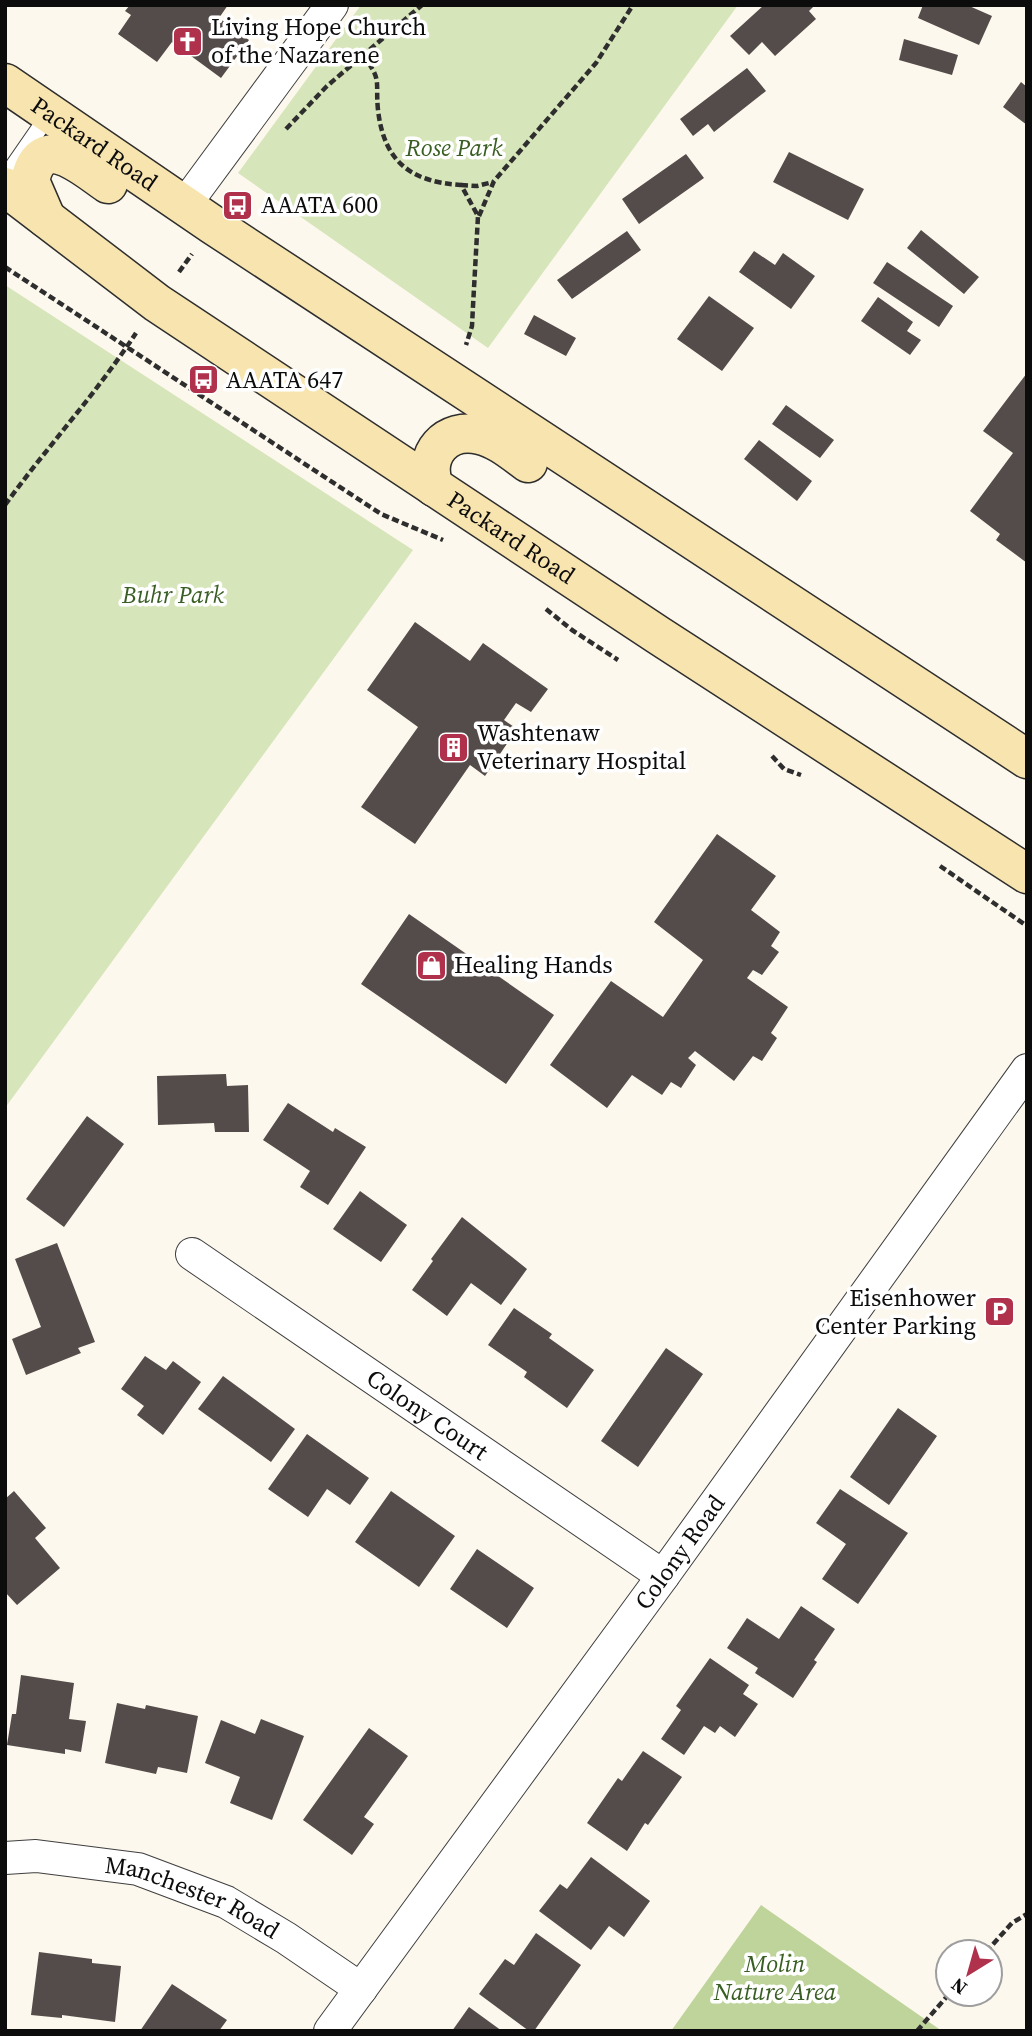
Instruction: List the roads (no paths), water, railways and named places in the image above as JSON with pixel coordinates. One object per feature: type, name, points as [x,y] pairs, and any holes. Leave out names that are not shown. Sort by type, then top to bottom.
[{"type":"main road","name":"Packard Road","points":[[5,83],[409,355],[1027,759]]},
{"type":"main road","points":[[46,218],[30,181],[32,169],[37,162],[54,153],[67,156],[282,303],[329,329],[409,355]]},
{"type":"main road","name":"Packard Road","points":[[5,187],[157,303],[1027,874]]},
{"type":"main road","points":[[434,487],[429,468],[431,459],[444,441],[460,434],[480,434],[494,440],[649,542],[748,577]]},
{"type":"street","points":[[184,206],[332,5]]},
{"type":"street","name":"Colony Road","points":[[330,2031],[663,1576],[1027,1070]]},
{"type":"street","name":"Colony Court","points":[[192,1254],[663,1576]]},
{"type":"street","name":"Manchester Road","points":[[5,1858],[36,1856],[138,1869],[226,1902],[286,1937],[361,1989]]},
{"type":"lane","points":[[5,178],[50,113]]},
{"type":"place","name":"Living Hope Church of the Nazarene","points":[[188,41]]},
{"type":"place","name":"AAATA 600","points":[[238,205]]},
{"type":"place","name":"AAATA 647","points":[[203,380]]},
{"type":"place","name":"Washtenaw Veterinary Hospital","points":[[454,747]]},
{"type":"place","name":"Healing Hands","points":[[431,965]]},
{"type":"place","name":"Eisenhower Center Parking","points":[[999,1312]]},
{"type":"park label","name":"Rose Park","points":[[454,148]]},
{"type":"park label","name":"Buhr Park","points":[[173,595]]},
{"type":"park label","name":"Molin Nature Area","points":[[775,1978]]}]
